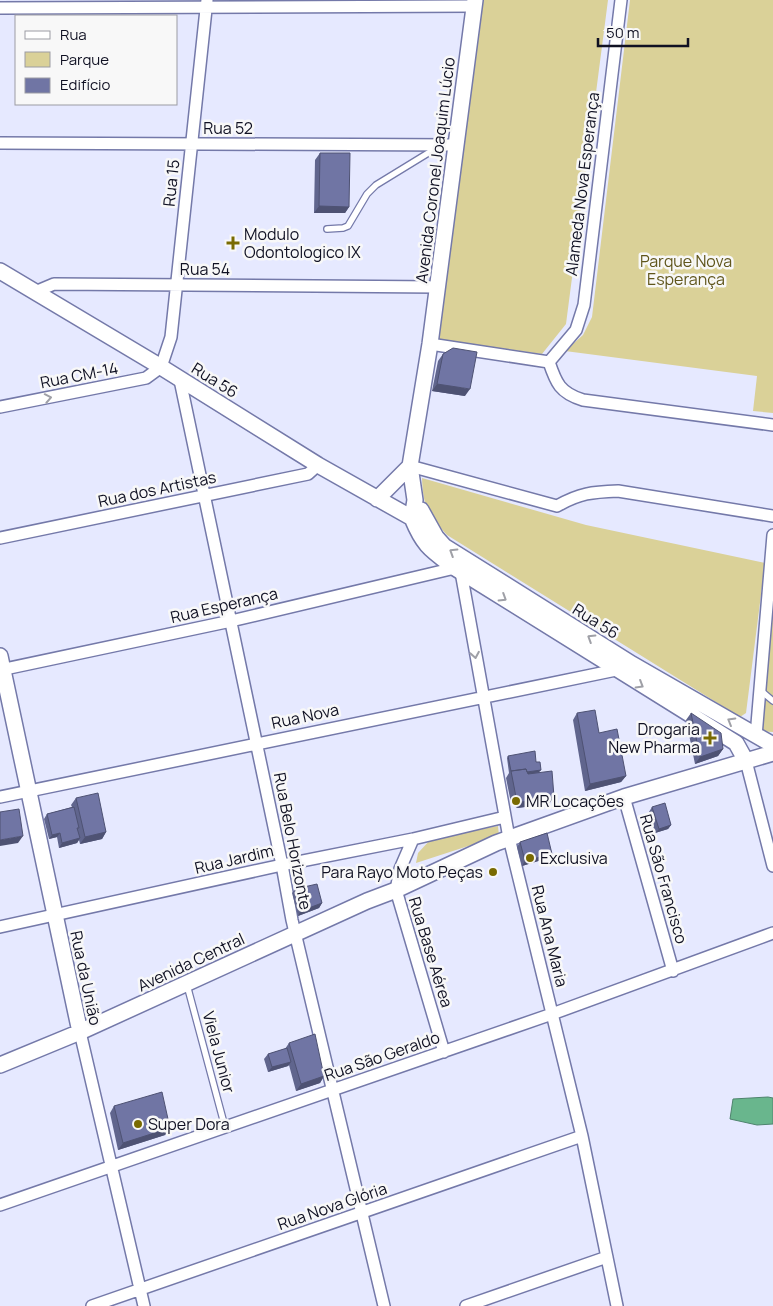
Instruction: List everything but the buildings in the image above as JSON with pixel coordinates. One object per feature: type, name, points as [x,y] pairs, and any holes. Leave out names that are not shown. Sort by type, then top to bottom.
[{"type":"street","name":"Alameda Nova Esperança","points":[[549,362],[576,330],[584,305],[620,0]]},
{"type":"street","points":[[0,8],[207,4],[474,3]]},
{"type":"street","name":"Avenida Coronel Joaquim Lúcio","points":[[418,518],[410,466],[430,344],[437,287],[449,145],[474,3]]},
{"type":"street","name":"Rua 15","points":[[161,368],[171,337],[207,4]]},
{"type":"street","name":"Rua 52","points":[[0,142],[449,145]]},
{"type":"street","name":"Rua 56","points":[[0,271],[318,465],[377,499],[418,518],[444,546],[632,664],[773,745]]},
{"type":"street","name":"Rua 54","points":[[35,292],[54,284],[437,287]]},
{"type":"street","points":[[430,344],[549,362],[561,388],[569,396],[583,400],[773,425]]},
{"type":"street","name":"Rua CM-14","points":[[0,407],[146,378],[161,368]]},
{"type":"street","name":"Rua Belo Horizonte","points":[[180,380],[295,934],[384,1306]]},
{"type":"street","name":"Rua dos Artistas","points":[[0,538],[308,474],[318,465]]},
{"type":"street","points":[[377,499],[410,466],[556,506],[574,496],[594,492],[618,491],[773,516]]},
{"type":"street","name":"Rua 56","points":[[418,518],[415,527],[426,545],[458,570],[736,743],[746,762]]},
{"type":"street","points":[[756,736],[773,535]]},
{"type":"street","name":"Rua Esperança","points":[[1,665],[231,621],[458,570]]},
{"type":"street","name":"Rua Ana Maria","points":[[458,570],[509,838],[582,1136],[617,1306]]},
{"type":"street","name":"Rua da União","points":[[1,665],[80,1032],[144,1306]]},
{"type":"street","name":"Rua Nova","points":[[0,796],[616,670]]},
{"type":"street","name":"Avenida Central","points":[[0,1065],[80,1032],[496,843],[624,797],[773,753]]},
{"type":"street","points":[[746,762],[773,866]]},
{"type":"street","name":"Rua São Francisco","points":[[624,797],[674,971]]},
{"type":"street","name":"Rua Jardim","points":[[0,928],[282,865],[413,839],[505,818]]},
{"type":"street","points":[[396,890],[400,869],[413,839]]},
{"type":"street","name":"Rua Base Aérea","points":[[396,890],[444,1052]]},
{"type":"street","name":"Rua São Geraldo","points":[[0,1205],[552,1014],[674,971],[773,933]]},
{"type":"street","name":"Rua Nova Glória","points":[[92,1306],[582,1136]]},
{"type":"street","points":[[466,1306],[607,1257]]},
{"type":"lane","points":[[327,229],[348,226],[366,194],[376,185],[449,145]]},
{"type":"lane","points":[[760,690],[773,700]]},
{"type":"lane","name":"Viela Junior","points":[[187,983],[225,1128]]},
{"type":"green space","points":[[479,0],[608,0],[566,324],[542,354],[433,339]]},
{"type":"green space","name":"Parque Nova Esperança","points":[[630,0],[773,0],[773,413],[753,411],[757,376],[565,351],[583,335],[592,317]]},
{"type":"green space","points":[[422,478],[586,525],[765,563],[746,713],[740,717],[447,535],[428,510],[425,503]]},
{"type":"green space","points":[[773,584],[773,732],[759,731]]},
{"type":"green space","points":[[498,826],[499,836],[416,863],[418,853],[431,839]]},
{"type":"shaded area","points":[[773,1098],[773,1124],[757,1125],[730,1119],[733,1099]]},
{"type":"place","name":"Modulo Odontologico IX","points":[[233,243]]},
{"type":"place","name":"Drogaria New Pharma","points":[[710,738]]},
{"type":"place","name":"MR Locações","points":[[516,801]]},
{"type":"place","name":"Exclusiva","points":[[530,858]]},
{"type":"place","name":"Para Rayo Moto Peças","points":[[493,872]]},
{"type":"place","name":"Super Dora","points":[[138,1124]]}]
